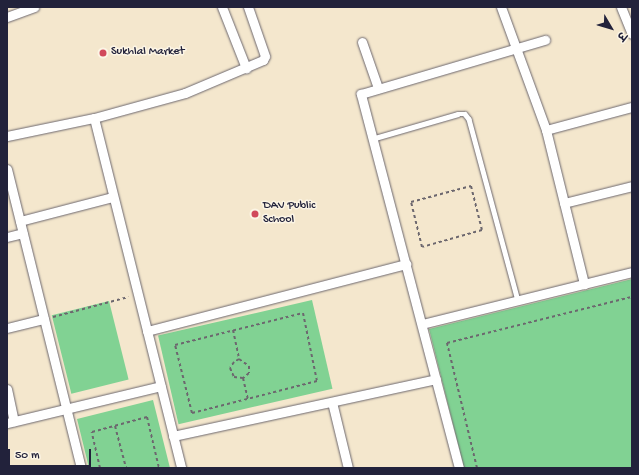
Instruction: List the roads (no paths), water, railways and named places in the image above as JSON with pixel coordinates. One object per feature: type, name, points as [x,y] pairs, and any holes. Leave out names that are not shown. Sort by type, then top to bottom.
[{"type":"street","points":[[222,7],[246,68]]},
{"type":"street","points":[[7,136],[94,118],[185,93],[263,60],[265,56],[248,7]]},
{"type":"street","points":[[501,7],[546,130],[584,284]]},
{"type":"street","points":[[621,7],[632,34]]},
{"type":"street","points":[[7,17],[28,8]]},
{"type":"street","points":[[459,468],[375,138],[362,94],[516,47],[545,40]]},
{"type":"street","points":[[362,42],[378,88]]},
{"type":"street","points":[[546,130],[632,107]]},
{"type":"street","points":[[94,118],[181,468]]},
{"type":"street","points":[[7,169],[81,468]]},
{"type":"street","points":[[564,203],[632,186]]},
{"type":"street","points":[[20,221],[113,197]]},
{"type":"street","points":[[7,237],[23,233]]},
{"type":"street","points":[[147,331],[407,264]]},
{"type":"street","points":[[422,324],[632,272]]},
{"type":"street","points":[[7,328],[44,319]]},
{"type":"street","points":[[173,436],[436,379]]},
{"type":"street","points":[[7,389],[11,422],[161,386]]},
{"type":"street","points":[[332,402],[348,468]]},
{"type":"lane","points":[[375,138],[458,114],[465,114],[469,119],[518,300]]},
{"type":"place","name":"Sukhlal Market","points":[[103,53]]},
{"type":"place","name":"DAV Public School","points":[[255,214]]}]
